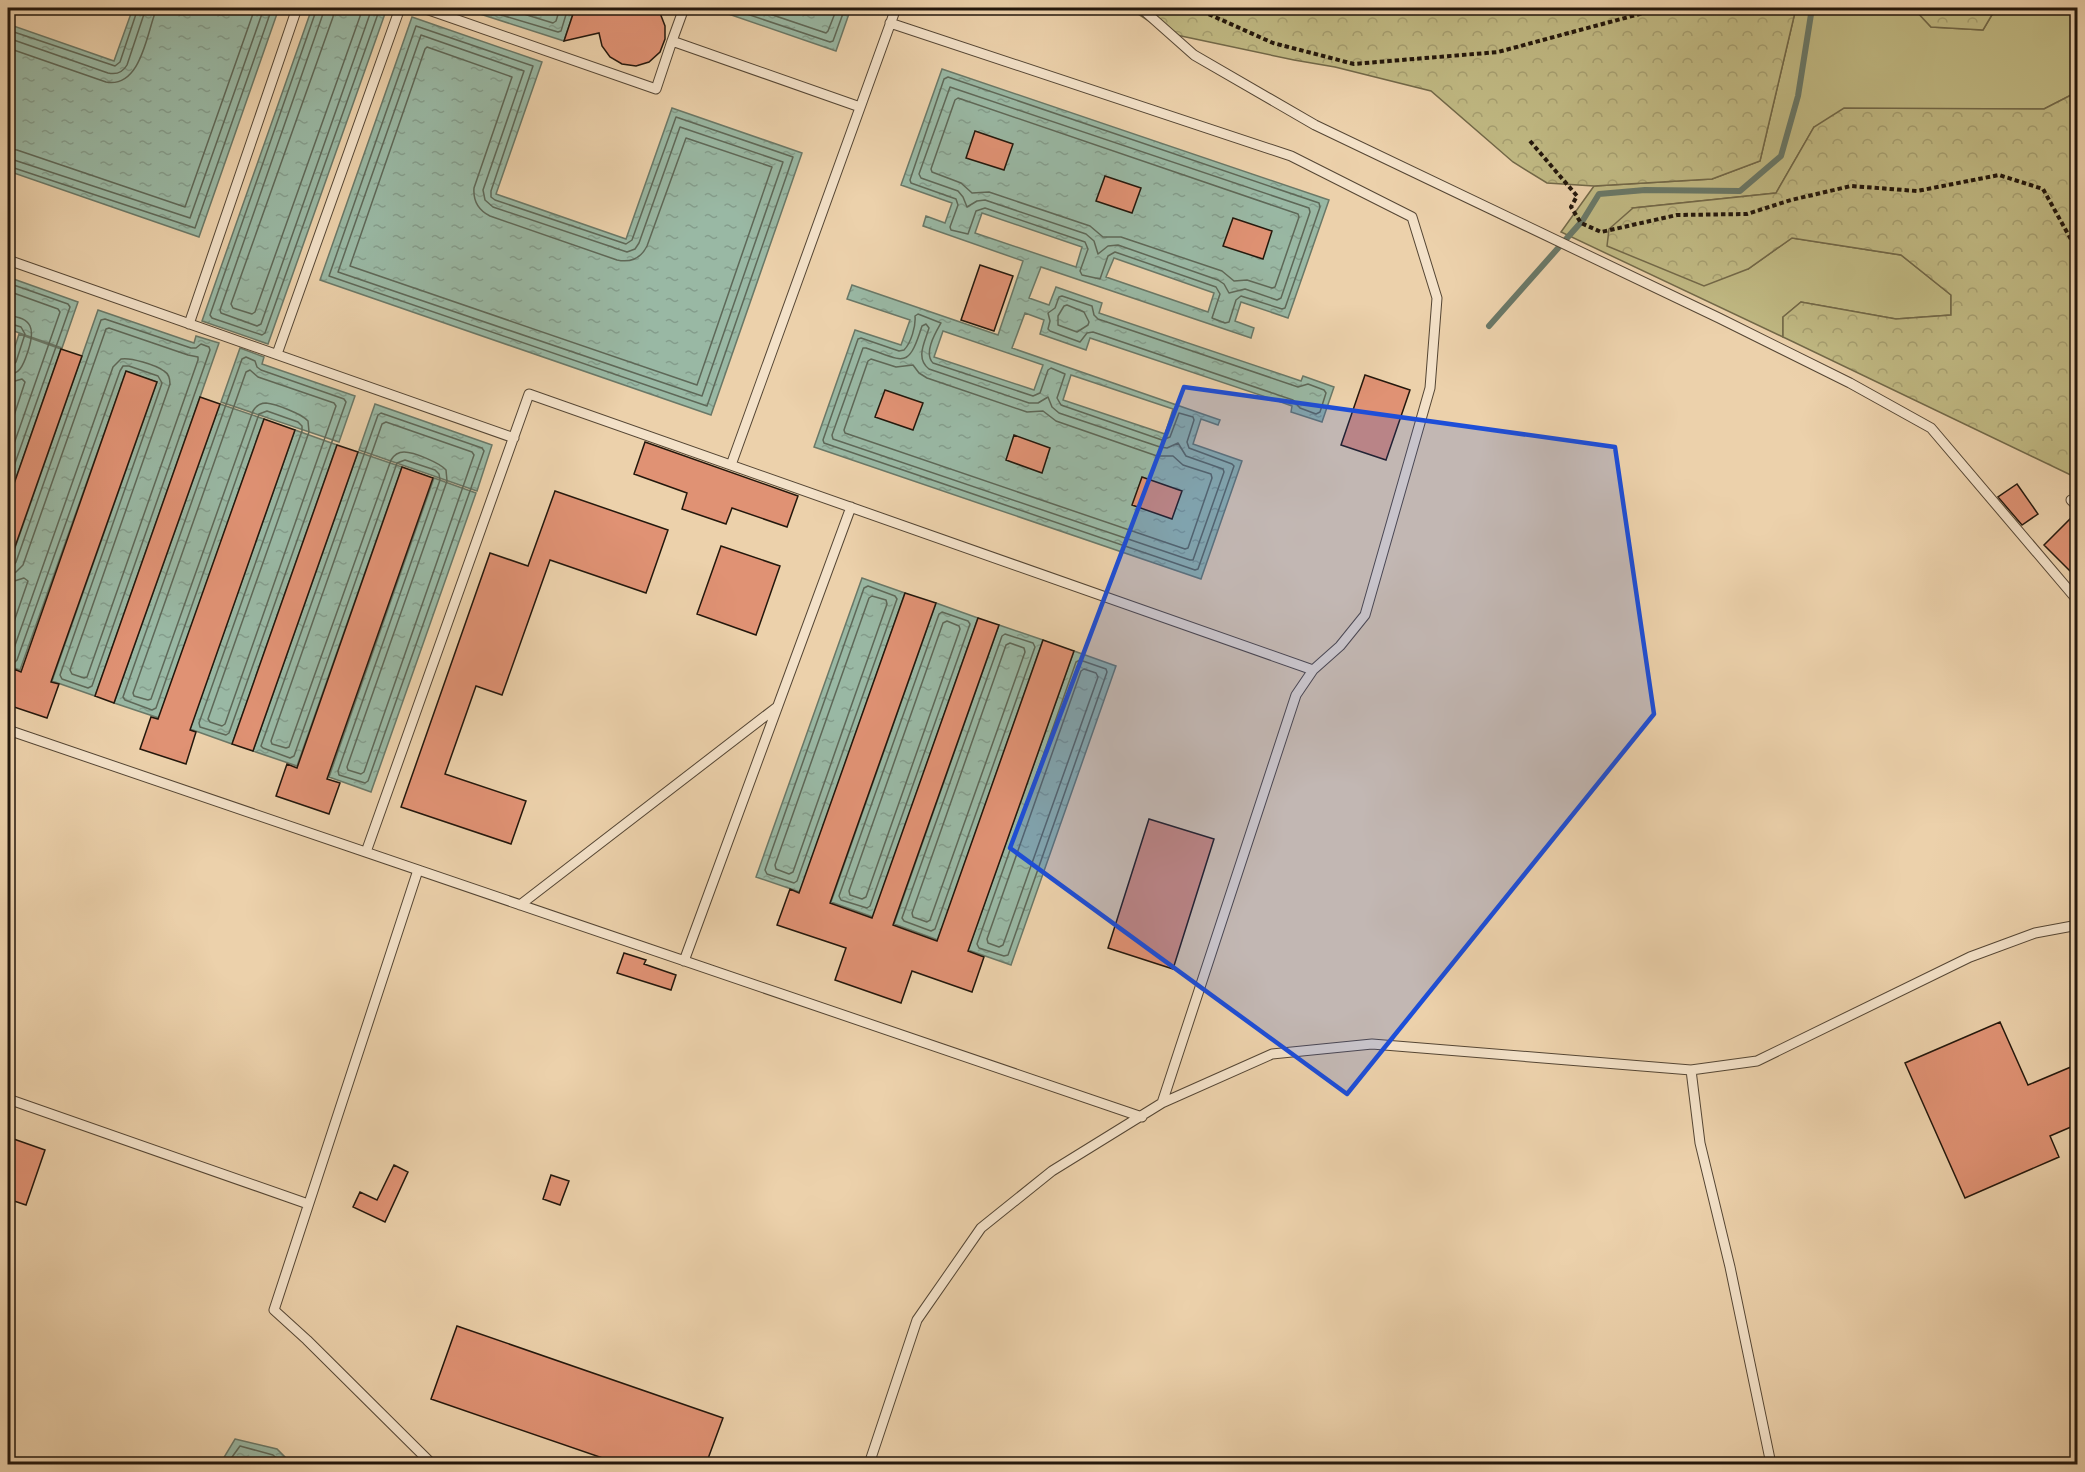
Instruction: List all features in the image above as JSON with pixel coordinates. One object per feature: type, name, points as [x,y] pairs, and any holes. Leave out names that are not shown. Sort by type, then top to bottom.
[{"type":"lane","points":[[189,324],[297,8]]},
{"type":"lane","points":[[277,354],[400,8]]},
{"type":"lane","points":[[423,8],[656,89],[684,8],[682,8]]},
{"type":"lane","points":[[731,465],[896,8]]},
{"type":"lane","points":[[1141,8],[1194,55],[1315,125],[1719,318],[1850,383],[1931,428],[2078,601]]},
{"type":"lane","points":[[890,22],[1290,156],[1412,217],[1437,298],[1430,388],[1365,615],[1340,646],[1313,670],[1296,696],[1162,1103]]},
{"type":"lane","points":[[672,41],[860,107]]},
{"type":"lane","points":[[8,260],[514,438]]},
{"type":"lane","points":[[366,852],[529,394],[1313,670]]},
{"type":"lane","points":[[684,961],[851,507]]},
{"type":"lane","points":[[520,905],[777,707]]},
{"type":"lane","points":[[8,729],[1142,1117]]},
{"type":"lane","points":[[418,870],[274,1310],[432,1464]]},
{"type":"lane","points":[[869,1464],[917,1320],[981,1228],[1052,1171],[1162,1103],[1272,1054],[1372,1044],[1691,1070],[1757,1061],[1970,957],[2035,933],[2078,925]]},
{"type":"lane","points":[[1691,1070],[1700,1143],[1730,1267],[1771,1464]]},
{"type":"lane","points":[[8,1099],[309,1204]]},
{"type":"path","points":[[1195,8],[1273,43],[1354,63],[1498,52],[1662,8]]},
{"type":"path","points":[[1530,141],[1576,196],[1570,207],[1581,223],[1601,232],[1677,215],[1747,214],[1791,200],[1851,186],[1917,190],[1999,175],[2043,189],[2078,252]]},
{"type":"highlighted area","points":[[1184,387],[1615,447],[1654,714],[1347,1094],[1010,848]]},
{"type":"green space","points":[[1129,8],[1796,8],[1760,161],[1712,179],[1594,186],[1547,183],[1513,162],[1431,91],[1335,67],[1167,33]]},
{"type":"green space","points":[[1796,8],[1918,8],[1916,11],[1931,27],[1983,30],[1996,8],[2074,8],[2077,12],[2077,92],[2044,109],[1918,109],[1814,127],[1776,193],[1633,208],[1748,269],[1792,238],[1901,255],[1951,295],[1951,315],[1896,319],[1801,302],[1783,317],[1783,337],[1561,232],[1594,186],[1712,179],[1760,161]]},
{"type":"green space","points":[[1918,8],[1996,8],[1983,30],[1931,27],[1916,11]]},
{"type":"green space","points":[[2077,92],[2077,478],[1783,337],[1783,317],[1801,302],[1896,319],[1951,315],[1951,295],[1901,255],[1792,238],[1748,269],[1704,286],[1607,246],[1609,229],[1633,208],[1776,193],[1814,127],[1844,108],[2044,109]]},
{"type":"water","points":[[133,8],[279,8],[199,237],[8,171],[8,24],[114,61]]},
{"type":"water","points":[[312,8],[387,8],[268,344],[202,321]]},
{"type":"water","points":[[468,8],[575,8],[564,41],[474,12]]},
{"type":"water","points":[[711,8],[851,8],[836,51]]},
{"type":"water","points":[[412,17],[542,62],[496,194],[626,239],[672,108],[802,153],[711,415],[320,280]]},
{"type":"water","points":[[942,69],[1329,200],[1288,318],[1241,302],[1235,321],[1254,328],[1251,338],[1041,267],[1029,298],[1049,305],[1056,287],[1102,303],[1099,313],[1301,381],[1303,376],[1334,387],[1322,422],[1291,412],[1292,406],[1090,338],[1086,350],[1040,334],[1044,320],[1025,313],[1012,348],[1220,420],[1218,425],[1201,419],[1193,444],[1242,461],[1201,579],[814,447],[855,330],[901,345],[910,320],[847,299],[852,285],[998,335],[1023,261],[923,226],[926,216],[945,223],[952,203],[901,185]],"holes":[[[982,213],[1082,247],[1076,267],[975,233]],[[1114,258],[1214,293],[1208,312],[1106,277]],[[943,331],[1043,365],[1034,390],[934,357]],[[1071,375],[1173,409],[1165,434],[1063,400]]]},
{"type":"water","points":[[8,277],[78,302],[62,348],[8,329]]},
{"type":"water","points":[[98,310],[194,343],[196,336],[219,343],[95,696],[52,681],[157,382],[126,372],[20,670],[8,666],[8,568]]},
{"type":"water","points":[[19,334],[61,349],[8,501],[8,368]]},
{"type":"water","points":[[240,348],[264,357],[262,364],[355,396],[339,442],[221,402]]},
{"type":"water","points":[[220,404],[264,419],[159,718],[114,703]]},
{"type":"water","points":[[375,404],[492,445],[477,491],[359,450]]},
{"type":"water","points":[[295,430],[337,445],[232,744],[190,729]]},
{"type":"water","points":[[358,452],[402,467],[297,766],[253,751]]},
{"type":"water","points":[[434,478],[476,493],[371,792],[329,777]]},
{"type":"water","points":[[862,578],[905,593],[800,892],[756,877]]},
{"type":"water","points":[[936,603],[978,618],[873,917],[831,902]]},
{"type":"water","points":[[999,625],[1043,640],[938,940],[894,924]]},
{"type":"water","points":[[1074,651],[1116,666],[1011,965],[968,950]]},
{"type":"water","points":[[235,1439],[277,1449],[292,1464],[220,1464]]},
{"type":"building","points":[[575,8],[653,8],[660,13],[665,26],[665,39],[660,52],[649,62],[636,66],[622,64],[610,57],[602,46],[599,33],[564,41]]},
{"type":"building","points":[[975,131],[1013,144],[1004,170],[966,158]]},
{"type":"building","points":[[1105,176],[1141,188],[1132,213],[1096,201]]},
{"type":"building","points":[[1233,218],[1272,231],[1263,259],[1223,246]]},
{"type":"building","points":[[980,265],[1013,276],[994,331],[961,320]]},
{"type":"building","points":[[61,349],[82,356],[10,561],[8,560],[8,501]]},
{"type":"building","points":[[126,371],[157,382],[51,682],[59,684],[47,718],[8,705],[8,687],[14,669],[21,672]]},
{"type":"building","points":[[1365,375],[1410,390],[1386,460],[1341,445]]},
{"type":"building","points":[[885,390],[923,403],[913,430],[875,417]]},
{"type":"building","points":[[200,397],[220,404],[114,703],[95,696]]},
{"type":"building","points":[[264,419],[295,430],[190,730],[196,732],[186,764],[140,749],[151,717],[158,719]]},
{"type":"building","points":[[1014,435],[1050,448],[1042,473],[1006,460]]},
{"type":"building","points":[[645,442],[798,496],[787,527],[732,508],[726,524],[682,509],[687,493],[634,474]]},
{"type":"building","points":[[337,445],[358,452],[253,751],[232,744]]},
{"type":"building","points":[[402,467],[433,478],[327,779],[340,783],[329,814],[276,796],[287,764],[297,768]]},
{"type":"building","points":[[1142,477],[1182,491],[1172,519],[1132,505]]},
{"type":"building","points":[[2017,484],[2038,514],[2022,525],[1998,497]]},
{"type":"building","points":[[555,491],[668,530],[646,593],[550,560],[502,695],[476,686],[445,774],[526,801],[511,844],[401,807],[490,553],[528,566]]},
{"type":"building","points":[[2076,513],[2078,514],[2078,579],[2044,545]]},
{"type":"building","points":[[721,546],[780,566],[756,635],[697,614]]},
{"type":"building","points":[[905,593],[936,603],[830,903],[872,918],[978,618],[999,625],[893,925],[937,941],[1043,640],[1074,651],[968,951],[984,957],[972,992],[912,971],[901,1003],[835,980],[846,948],[777,925],[790,889],[799,893]]},
{"type":"building","points":[[1149,819],[1214,839],[1173,969],[1108,948]]},
{"type":"building","points":[[624,953],[646,960],[644,964],[676,975],[671,990],[617,973]]},
{"type":"building","points":[[2000,1022],[2028,1085],[2078,1064],[2078,1124],[2050,1136],[2059,1157],[1965,1198],[1905,1063]]},
{"type":"building","points":[[8,1137],[45,1150],[26,1205],[8,1199]]},
{"type":"building","points":[[394,1165],[408,1172],[385,1222],[353,1207],[360,1192],[377,1200]]},
{"type":"building","points":[[551,1175],[569,1181],[560,1205],[543,1199]]},
{"type":"building","points":[[457,1326],[723,1418],[706,1464],[620,1464],[431,1399]]},
{"type":"waterway","points":[[1489,326],[1583,220],[1599,194],[1645,190],[1740,191],[1781,156],[1798,96],[1812,8]]}]
